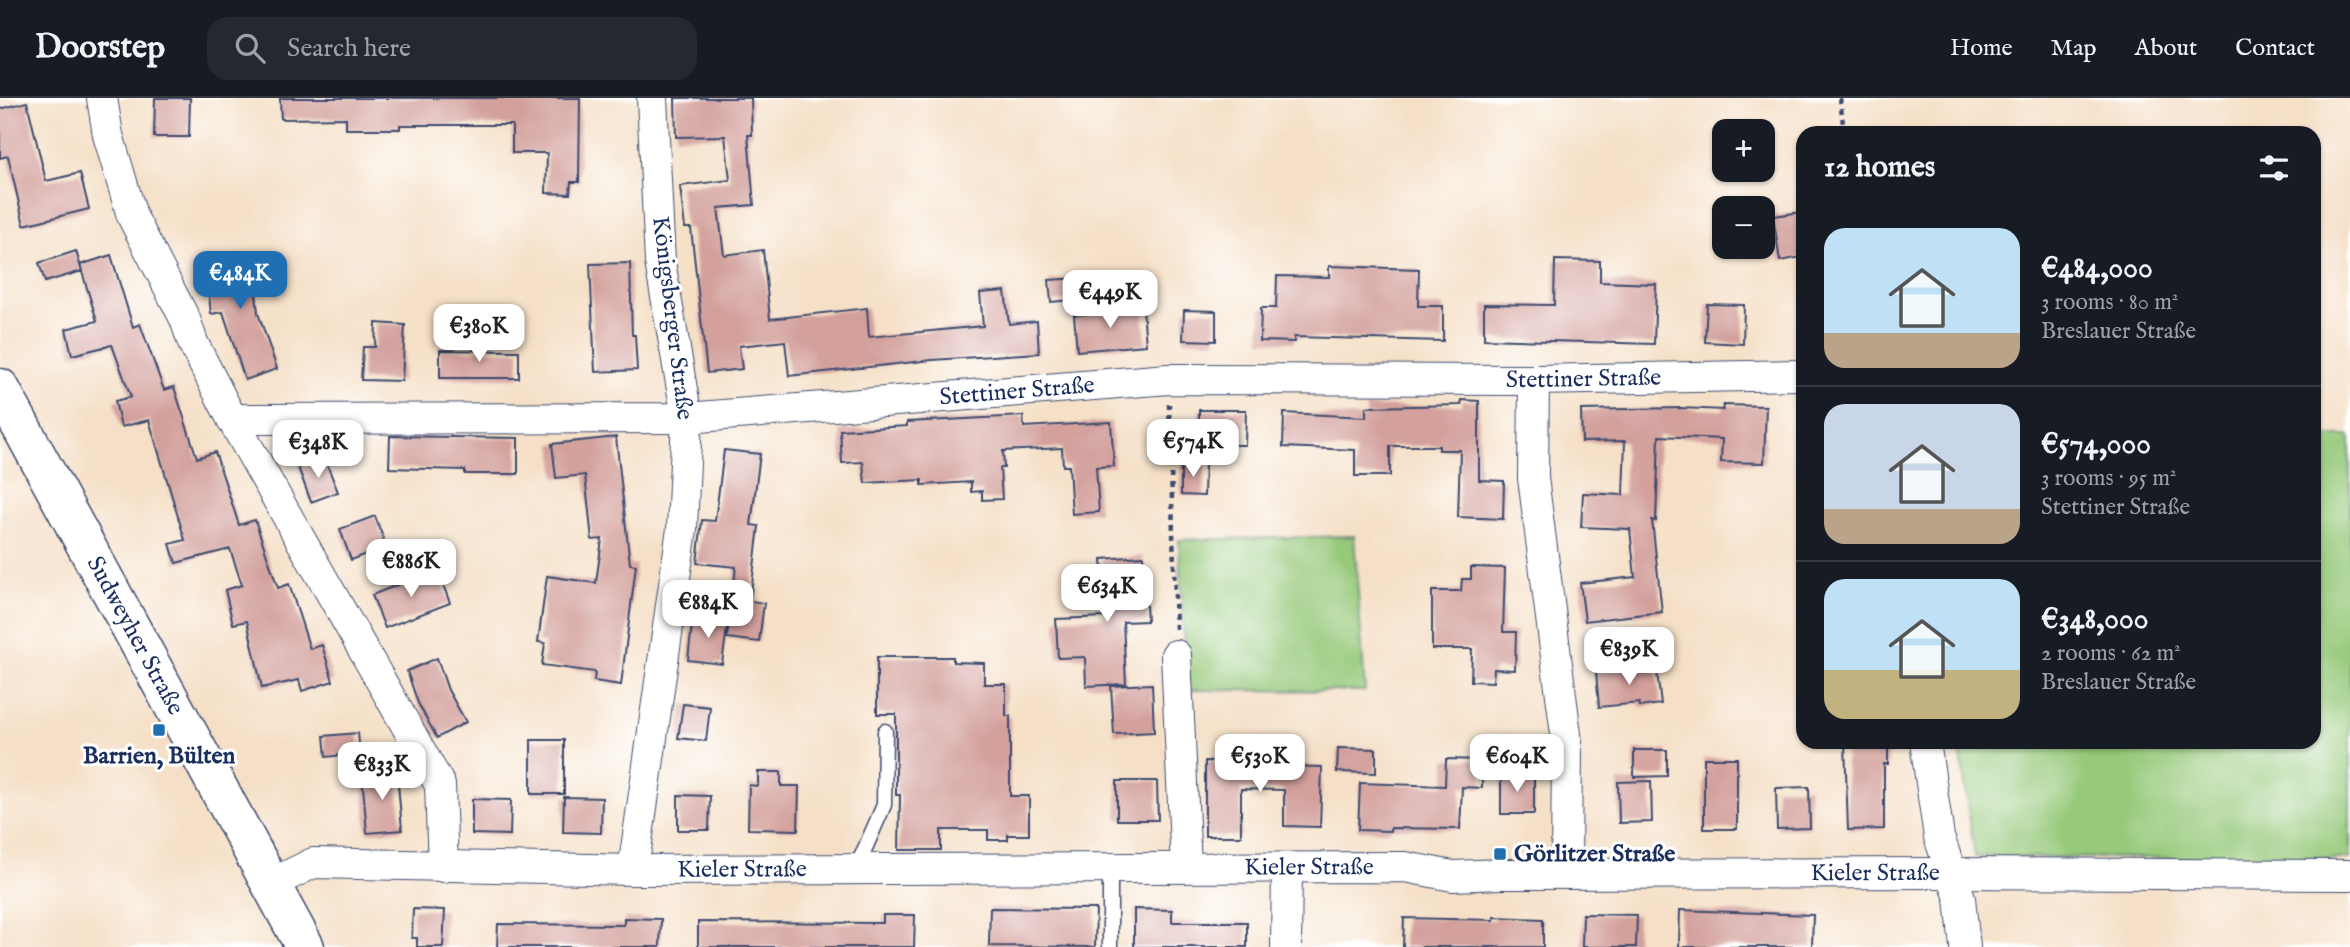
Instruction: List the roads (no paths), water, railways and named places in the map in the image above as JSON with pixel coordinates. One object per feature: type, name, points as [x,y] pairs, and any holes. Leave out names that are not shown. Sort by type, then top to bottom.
[{"type":"main road","name":"Sudweyher Straße","points":[[0,388],[304,947]]},
{"type":"street","points":[[102,98],[108,135],[132,216],[185,319],[193,343],[232,419],[440,785],[443,867]]},
{"type":"street","name":"Königsberger Straße","points":[[633,870],[682,529],[687,418],[660,262],[652,98]]},
{"type":"street","name":"Stettiner Straße","points":[[232,419],[687,418],[1168,379],[1534,380],[1796,375]]},
{"type":"street","points":[[1534,380],[1533,478],[1567,742],[1566,874]]},
{"type":"street","points":[[1177,655],[1186,867]]},
{"type":"street","points":[[1926,749],[1939,837],[1960,898],[1965,947]]},
{"type":"street","name":"Kieler Straße","points":[[271,884],[313,863],[633,870],[1405,867],[1453,876],[1951,873],[2350,875]]},
{"type":"street","points":[[1286,947],[1287,869]]},
{"type":"lane","points":[[856,869],[884,805],[885,731]]},
{"type":"lane","points":[[1110,868],[1110,947]]},
{"type":"place","name":"Barrien, Bülten","points":[[159,730]]},
{"type":"place","name":"Görlitzer Straße","points":[[1500,854]]}]
